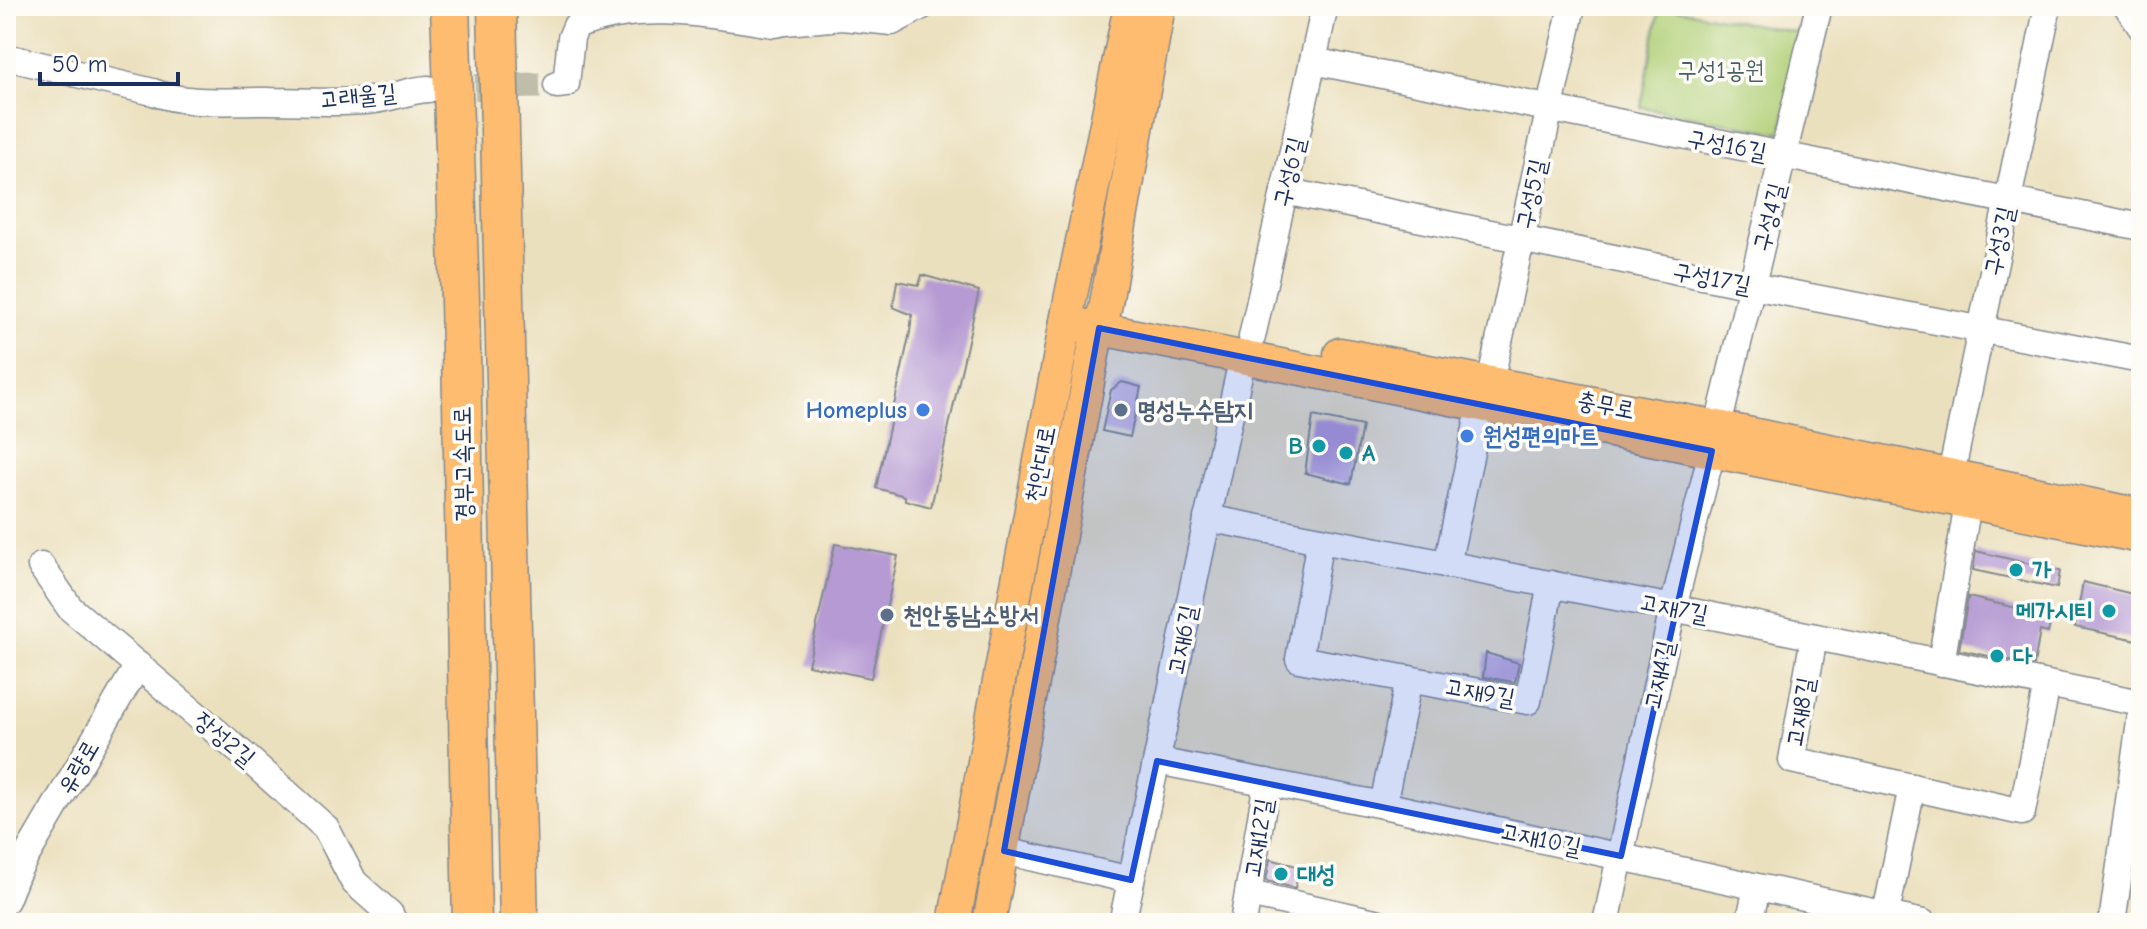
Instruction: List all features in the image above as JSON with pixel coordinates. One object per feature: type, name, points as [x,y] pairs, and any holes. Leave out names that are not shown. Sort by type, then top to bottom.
[{"type":"highway","name":"경부고속도로","points":[[450,6],[460,299],[472,923]]},
{"type":"highway","name":"경부고속도로","points":[[497,6],[519,923]]},
{"type":"main road","name":"천안대로","points":[[954,923],[1068,311],[1130,6]]},
{"type":"main road","name":"천안대로","points":[[989,923],[1159,6]]},
{"type":"main road","name":"충무로","points":[[1068,311],[1715,439],[1951,475],[2141,515]]},
{"type":"main road","name":"충무로","points":[[1715,439],[1968,503],[2141,537]]},
{"type":"street","points":[[557,85],[566,84],[571,38],[576,26],[620,13],[672,9],[774,24],[842,17],[892,22],[922,6]]},
{"type":"street","name":"구성6길","points":[[1247,347],[1325,6]]},
{"type":"street","name":"구성5길","points":[[1486,394],[1572,6]]},
{"type":"street","name":"구성4길","points":[[1715,439],[1819,6]]},
{"type":"street","name":"구성3길","points":[[1951,475],[2048,6]]},
{"type":"street","points":[[2127,6],[2141,27]]},
{"type":"street","name":"고래울길","points":[[6,57],[167,97],[206,101],[374,100],[414,89],[428,89]]},
{"type":"street","name":"구성16길","points":[[1313,61],[2141,227]]},
{"type":"street","name":"구성17길","points":[[1284,191],[1752,286],[2141,360]]},
{"type":"street","name":"고재6길","points":[[1122,923],[1207,518],[1247,347]]},
{"type":"street","points":[[1447,565],[1486,394]]},
{"type":"street","name":"고재4길","points":[[1606,923],[1673,608],[1715,439]]},
{"type":"street","points":[[1941,663],[1968,503]]},
{"type":"street","name":"고재7길","points":[[1207,518],[2141,703]]},
{"type":"street","name":"고재9길","points":[[1320,540],[1299,659],[1528,701],[1551,584]]},
{"type":"street","name":"장성2길","points":[[41,566],[70,608],[256,764],[326,828],[354,882],[390,914],[394,923]]},
{"type":"street","name":"고재8길","points":[[1814,637],[1792,760],[2022,812],[2047,684]]},
{"type":"street","name":"유량로","points":[[6,900],[12,865],[138,665]]},
{"type":"street","points":[[1383,805],[1409,679]]},
{"type":"street","points":[[2112,923],[2141,715]]},
{"type":"street","name":"고재10길","points":[[1157,761],[1621,856],[1885,919],[1923,923]]},
{"type":"street","name":"고재12길","points":[[1243,923],[1267,782]]},
{"type":"street","points":[[1885,919],[1912,787]]},
{"type":"street","points":[[1004,851],[1131,880]]},
{"type":"street","points":[[1749,923],[1757,888]]},
{"type":"street","name":"고재12길","points":[[1249,894],[1379,923]]},
{"type":"highlighted area","points":[[1099,328],[1712,451],[1621,856],[1157,761],[1131,880],[1004,851]]},
{"type":"green space","name":"구성1공원","points":[[1660,6],[1800,33],[1781,133],[1641,107]]},
{"type":"building","name":"Homeplus","points":[[922,275],[979,291],[931,507],[876,488],[912,315],[893,307],[897,281],[919,285]]},
{"type":"building","name":"명성누수탐지","points":[[1122,382],[1141,387],[1130,437],[1102,431],[1111,390]]},
{"type":"building","points":[[1313,416],[1362,426],[1351,484],[1305,473]]},
{"type":"building","name":"천안동남소방서","points":[[835,544],[898,556],[871,678],[808,665]]},
{"type":"building","name":"가","points":[[1976,551],[2060,571],[2057,588],[1973,570]]},
{"type":"building","name":"메가시티","points":[[2083,582],[2141,596],[2141,641],[2075,627]]},
{"type":"building","points":[[1968,597],[2052,616],[2048,633],[2040,631],[2034,665],[1959,650]]},
{"type":"building","points":[[1486,653],[1519,663],[1515,682],[1483,677]]},
{"type":"building","name":"대성","points":[[1270,859],[1300,867],[1295,888],[1266,881]]},
{"type":"tunnel","points":[[436,88],[557,85]]},
{"type":"place","name":"Homeplus","points":[[923,410]]},
{"type":"place","name":"명성누수탐지","points":[[1121,410]]},
{"type":"place","name":"원성편의마트","points":[[1467,436]]},
{"type":"place","name":"B","points":[[1319,446]]},
{"type":"place","name":"A","points":[[1346,453]]},
{"type":"place","name":"가","points":[[2016,570]]},
{"type":"place","name":"메가시티","points":[[2109,611]]},
{"type":"place","name":"천안동남소방서","points":[[887,615]]},
{"type":"place","name":"다","points":[[1997,656]]},
{"type":"place","name":"대성","points":[[1281,874]]}]
